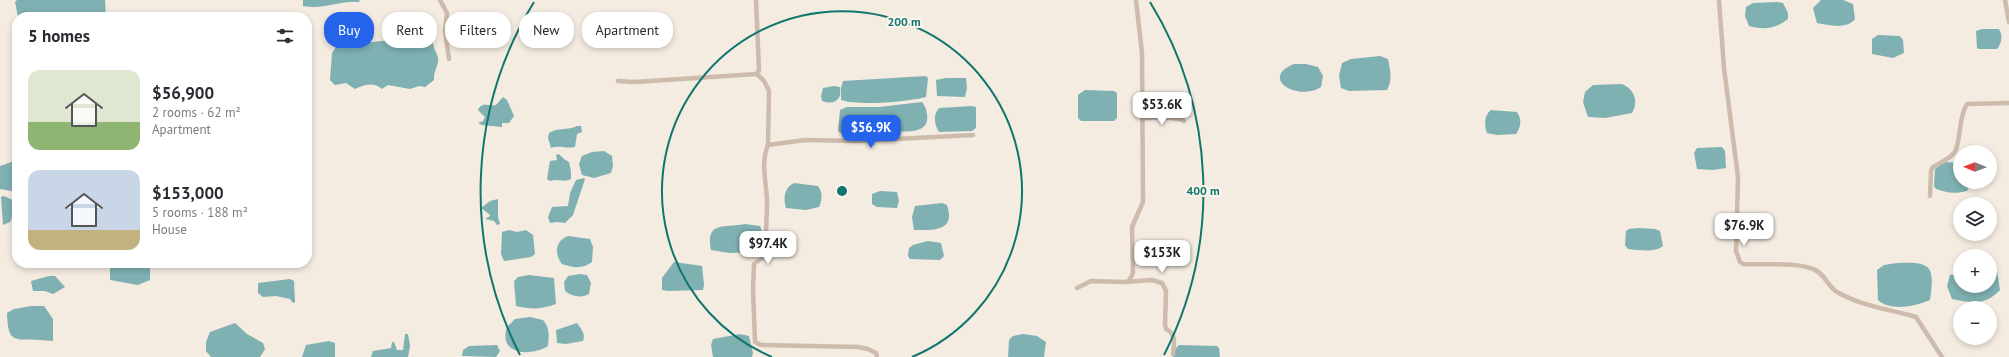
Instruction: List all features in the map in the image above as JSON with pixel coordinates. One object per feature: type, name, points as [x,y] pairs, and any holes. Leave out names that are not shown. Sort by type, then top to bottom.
[{"type":"street","points":[[440,0],[446,13],[445,31],[449,59]]},
{"type":"street","points":[[756,0],[759,70],[757,74]]},
{"type":"street","points":[[1129,281],[1133,273],[1132,227],[1143,202],[1142,53],[1136,0]]},
{"type":"street","points":[[1718,0],[1724,68],[1738,177],[1736,251],[1740,262],[1743,264],[1813,268],[1824,276],[1831,288],[1838,292],[1882,309],[1916,317],[1942,357]]},
{"type":"street","points":[[2005,0],[2009,22]]},
{"type":"street","points":[[618,81],[634,82],[757,74],[764,81],[769,91],[768,145],[765,152],[763,166],[767,203],[765,256],[754,264],[755,342],[761,345],[858,347],[876,352],[877,357]]},
{"type":"street","points":[[1930,196],[1931,171],[1933,166],[1946,160],[1956,152],[1960,121],[1967,104],[2009,103]]},
{"type":"street","points":[[1142,119],[1164,118],[1181,119],[1184,121]]},
{"type":"street","points":[[768,145],[805,140],[857,142],[973,135]]},
{"type":"street","points":[[1077,288],[1091,281],[1152,280],[1162,283],[1165,286],[1166,291],[1165,325],[1166,329],[1172,333],[1174,337],[1173,354]]},
{"type":"water","points":[[17,0],[105,0],[106,12],[17,12],[15,2]]},
{"type":"water","points":[[303,0],[359,0],[360,2],[346,2],[310,7],[303,6]]},
{"type":"water","points":[[1821,0],[1843,0],[1853,4],[1855,19],[1847,25],[1842,26],[1817,23],[1813,8]]},
{"type":"water","points":[[1753,3],[1783,3],[1788,13],[1788,19],[1779,25],[1769,28],[1749,26],[1745,16],[1746,7]]},
{"type":"water","points":[[1982,29],[1999,29],[2001,39],[1997,49],[1977,48],[1976,31]]},
{"type":"water","points":[[1878,35],[1900,36],[1903,40],[1904,53],[1893,58],[1872,54],[1872,39]]},
{"type":"water","points":[[382,41],[382,48],[434,48],[438,60],[434,80],[425,87],[419,86],[410,89],[388,85],[382,89],[376,85],[369,84],[355,89],[346,83],[335,85],[330,80],[332,53],[335,48],[374,48],[374,42]]},
{"type":"water","points":[[1380,56],[1388,59],[1390,82],[1387,90],[1349,91],[1341,88],[1339,76],[1342,63],[1351,59]]},
{"type":"water","points":[[1294,64],[1306,64],[1318,67],[1323,76],[1321,87],[1312,91],[1302,92],[1285,86],[1281,81],[1280,76],[1284,70]]},
{"type":"water","points":[[926,76],[928,78],[926,97],[883,103],[859,103],[841,100],[841,88],[843,81]]},
{"type":"water","points":[[946,78],[966,78],[967,88],[965,97],[937,96],[936,80]]},
{"type":"water","points":[[1622,84],[1630,89],[1634,96],[1635,104],[1632,113],[1605,118],[1588,117],[1583,102],[1585,92],[1593,85]]},
{"type":"water","points":[[834,86],[840,87],[840,96],[838,99],[833,102],[822,101],[821,96],[823,88]]},
{"type":"water","points":[[1085,90],[1114,91],[1117,93],[1117,118],[1114,121],[1081,121],[1078,118],[1078,95]]},
{"type":"water","points":[[503,97],[507,100],[514,116],[509,123],[502,123],[502,127],[482,125],[478,123],[483,121],[485,117],[478,110],[480,107],[484,105],[496,105]]},
{"type":"water","points":[[922,102],[925,106],[927,120],[925,125],[918,130],[896,132],[896,128],[891,128],[890,132],[851,135],[840,133],[838,131],[840,110],[847,107],[879,107]]},
{"type":"water","points":[[976,107],[976,128],[972,131],[939,132],[935,119],[939,108]]},
{"type":"water","points":[[1491,110],[1517,112],[1520,117],[1520,123],[1516,134],[1497,135],[1487,133],[1485,120]]},
{"type":"water","points":[[581,126],[582,132],[577,134],[575,147],[551,148],[548,138],[549,133],[556,130]]},
{"type":"water","points":[[1722,147],[1725,151],[1726,168],[1713,170],[1697,169],[1694,153],[1697,148]]},
{"type":"water","points":[[604,151],[612,156],[613,166],[611,173],[594,178],[582,175],[579,164],[582,156],[592,152]]},
{"type":"water","points":[[559,154],[569,162],[571,179],[566,181],[550,181],[547,179],[550,161],[557,160],[556,155]]},
{"type":"water","points":[[12,162],[12,191],[0,189],[0,166]]},
{"type":"water","points":[[1947,162],[1953,162],[1953,189],[1968,189],[1967,191],[1951,193],[1936,189],[1934,186],[1935,169],[1941,164]]},
{"type":"water","points":[[585,179],[573,215],[565,223],[550,223],[548,217],[552,207],[568,206],[570,193],[576,180]]},
{"type":"water","points":[[794,183],[818,186],[822,196],[819,207],[806,210],[786,208],[786,190]]},
{"type":"water","points":[[880,191],[897,192],[899,201],[897,208],[877,207],[872,204],[872,194]]},
{"type":"water","points":[[4,196],[12,200],[12,217],[10,222],[3,225],[1,197]]},
{"type":"water","points":[[498,199],[498,217],[500,224],[497,225],[494,221],[485,219],[490,216],[481,208],[490,201]]},
{"type":"water","points":[[942,203],[947,205],[949,214],[946,225],[935,229],[914,230],[912,217],[915,206]]},
{"type":"water","points":[[745,224],[760,226],[763,234],[761,252],[729,253],[711,250],[711,234],[714,230],[723,226]]},
{"type":"water","points":[[1629,229],[1655,229],[1660,231],[1663,246],[1655,250],[1628,249],[1625,245],[1626,231]]},
{"type":"water","points":[[509,230],[517,232],[526,230],[533,235],[535,254],[531,257],[504,261],[501,254],[502,232]]},
{"type":"water","points":[[568,236],[590,239],[593,247],[592,262],[585,266],[578,267],[562,264],[559,260],[557,248],[560,241]]},
{"type":"water","points":[[928,241],[941,243],[944,256],[940,260],[910,259],[908,256],[909,248],[913,245]]},
{"type":"water","points":[[674,262],[702,266],[704,285],[703,290],[662,290],[662,278]]},
{"type":"water","points":[[1897,263],[1917,263],[1928,268],[1932,279],[1930,300],[1911,306],[1896,307],[1883,304],[1878,300],[1877,270],[1884,265]]},
{"type":"water","points":[[110,268],[150,268],[150,280],[138,285],[110,280]]},
{"type":"water","points":[[1997,271],[2000,290],[1997,292]]},
{"type":"water","points":[[580,274],[587,275],[591,283],[589,294],[583,296],[571,295],[565,291],[564,282],[568,276]]},
{"type":"water","points":[[529,275],[554,278],[556,304],[536,308],[516,306],[514,281],[518,277]]},
{"type":"water","points":[[1950,275],[1953,275],[1953,293],[1996,293],[1989,299],[1983,301],[1961,301],[1952,299],[1947,286]]},
{"type":"water","points":[[49,276],[55,276],[65,287],[53,294],[45,291],[33,291],[31,281]]},
{"type":"water","points":[[290,279],[294,281],[295,302],[293,303],[290,299],[276,296],[263,297],[258,293],[258,283]]},
{"type":"water","points":[[31,306],[44,306],[53,319],[53,341],[24,340],[14,338],[11,335],[7,313],[14,309]]},
{"type":"water","points":[[530,317],[543,320],[547,326],[549,339],[548,346],[533,352],[517,351],[511,348],[507,343],[505,336],[507,327],[515,319]]},
{"type":"water","points":[[235,323],[247,334],[263,343],[265,349],[260,357],[211,357],[206,351],[206,342],[210,332]]},
{"type":"water","points":[[577,323],[583,334],[583,341],[566,344],[557,343],[556,330]]},
{"type":"water","points":[[405,334],[408,334],[410,346],[408,357],[371,357],[373,351],[391,348],[392,342],[394,342],[397,350],[403,350]]},
{"type":"water","points":[[740,334],[749,336],[753,353],[752,357],[713,357],[711,345],[713,339]]},
{"type":"water","points":[[1023,334],[1037,336],[1046,342],[1044,357],[1008,357],[1009,340],[1013,336]]},
{"type":"water","points":[[329,341],[335,343],[335,357],[302,357],[306,345]]},
{"type":"water","points":[[497,345],[500,351],[496,357],[462,356],[463,350],[469,346]]},
{"type":"water","points":[[1179,345],[1217,346],[1219,348],[1220,357],[1173,357],[1175,349]]}]
